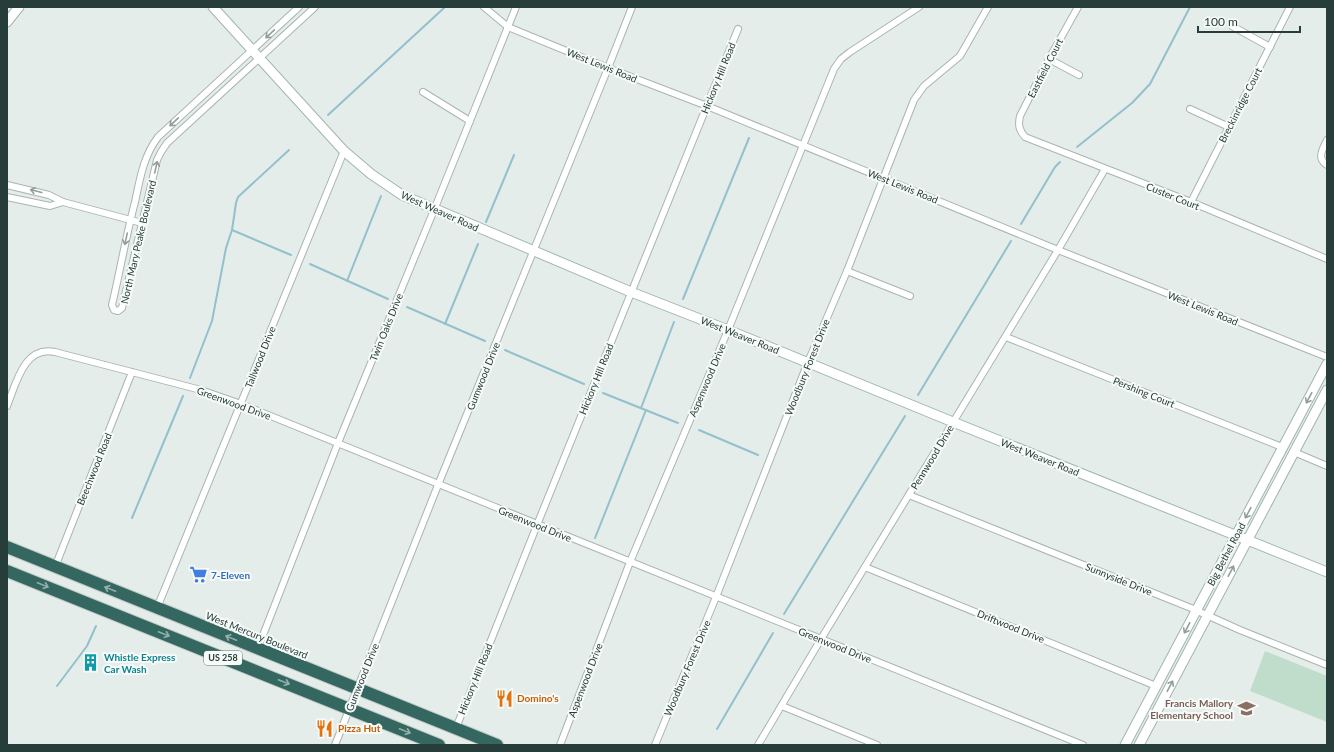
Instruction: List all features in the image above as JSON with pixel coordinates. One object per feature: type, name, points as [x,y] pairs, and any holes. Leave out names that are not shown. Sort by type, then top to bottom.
[{"type":"highway","name":"West Mercury Boulevard","points":[[7,547],[497,745]]},
{"type":"highway","name":"US 258","points":[[7,571],[439,745]]},
{"type":"street","points":[[7,22],[19,7]]},
{"type":"street","name":"West Weaver Road","points":[[213,7],[344,151],[371,174],[402,195],[434,210],[631,292],[1327,572]]},
{"type":"street","name":"North Mary Peake Boulevard","points":[[299,7],[158,137],[151,146],[146,158],[130,220],[112,305],[114,310],[121,310],[122,308],[157,160],[161,152],[167,143],[315,7]]},
{"type":"street","name":"West Lewis Road","points":[[484,7],[508,26],[608,68],[707,106],[1058,250],[1327,357]]},
{"type":"street","name":"Twin Oaks Drive","points":[[258,648],[338,443],[516,7]]},
{"type":"street","name":"Gumwood Drive","points":[[335,745],[438,485],[632,7]]},
{"type":"street","name":"Aspenwood Drive","points":[[560,745],[630,562],[728,330],[834,69],[841,59],[850,52],[919,7]]},
{"type":"street","name":"Woodbury Forest Drive","points":[[655,745],[716,597],[808,362],[847,271],[914,100],[924,86],[960,56],[976,31],[988,7]]},
{"type":"street","name":"Eastfield Court","points":[[1020,131],[1018,124],[1020,116],[1078,7]]},
{"type":"street","name":"Breckinridge Court","points":[[1190,202],[1290,7]]},
{"type":"street","points":[[1232,26],[1270,47]]},
{"type":"street","name":"Hickory Hill Road","points":[[456,728],[537,524],[738,29]]},
{"type":"street","points":[[1049,59],[1079,75]]},
{"type":"street","points":[[423,92],[470,121]]},
{"type":"street","points":[[1190,109],[1229,128]]},
{"type":"street","name":"Custer Court","points":[[1020,131],[1025,137],[1033,141],[1190,202],[1327,259]]},
{"type":"street","points":[[1327,140],[1320,156],[1322,162],[1327,165]]},
{"type":"street","name":"Tallwood Drive","points":[[157,608],[344,151]]},
{"type":"street","name":"Pennwood Drive","points":[[758,745],[820,639],[866,567],[1058,250],[1104,169]]},
{"type":"street","points":[[7,185],[49,195],[63,202],[142,223]]},
{"type":"street","points":[[7,197],[50,206],[63,202]]},
{"type":"street","points":[[847,271],[910,296]]},
{"type":"street","name":"Pershing Court","points":[[1006,336],[1282,447]]},
{"type":"street","name":"Greenwood Drive","points":[[7,406],[24,365],[31,357],[40,352],[55,352],[201,390],[241,404],[338,443],[438,485],[1083,745]]},
{"type":"street","name":"Big Bethel Road","points":[[1124,745],[1327,364]]},
{"type":"street","name":"Beechwood Road","points":[[55,567],[132,372]]},
{"type":"street","name":"Big Bethel Road","points":[[1139,745],[1327,390]]},
{"type":"street","points":[[1294,452],[1327,466]]},
{"type":"street","name":"Sunnyside Drive","points":[[909,495],[1196,610],[1240,630],[1327,665]]},
{"type":"street","name":"Driftwood Drive","points":[[866,567],[1156,686]]},
{"type":"street","points":[[782,706],[877,745]]},
{"type":"green space","points":[[1265,651],[1327,676],[1327,722],[1250,691]]},
{"type":"waterway","points":[[328,115],[445,7]]},
{"type":"waterway","points":[[1077,147],[1132,103],[1150,84],[1190,7]]},
{"type":"waterway","points":[[683,299],[749,138]]},
{"type":"waterway","points":[[190,378],[212,321],[226,248],[232,230],[238,197],[289,150]]},
{"type":"waterway","points":[[486,222],[514,155]]},
{"type":"waterway","points":[[1021,224],[1055,167],[1060,162]]},
{"type":"waterway","points":[[347,281],[381,196]]},
{"type":"waterway","points":[[232,230],[291,255]]},
{"type":"waterway","points":[[918,395],[1011,241]]},
{"type":"waterway","points":[[445,324],[478,244]]},
{"type":"waterway","points":[[310,264],[388,299]]},
{"type":"waterway","points":[[407,307],[485,341]]},
{"type":"waterway","points":[[641,408],[674,322]]},
{"type":"waterway","points":[[505,350],[584,384]]},
{"type":"waterway","points":[[603,393],[678,423]]},
{"type":"waterway","points":[[132,518],[183,396]]},
{"type":"waterway","points":[[595,538],[646,410]]},
{"type":"waterway","points":[[784,614],[905,416]]},
{"type":"waterway","points":[[699,430],[758,455]]},
{"type":"waterway","points":[[57,686],[87,646],[96,626]]},
{"type":"waterway","points":[[717,729],[773,633]]},
{"type":"place","name":"7-Eleven","points":[[198,575]]},
{"type":"place","name":"Whistle Express Car Wash","points":[[91,663]]},
{"type":"place","name":"Domino's","points":[[504,698]]},
{"type":"place","name":"Francis Mallory Elementary School","points":[[1246,709]]},
{"type":"place","name":"Pizza Hut","points":[[325,728]]}]
